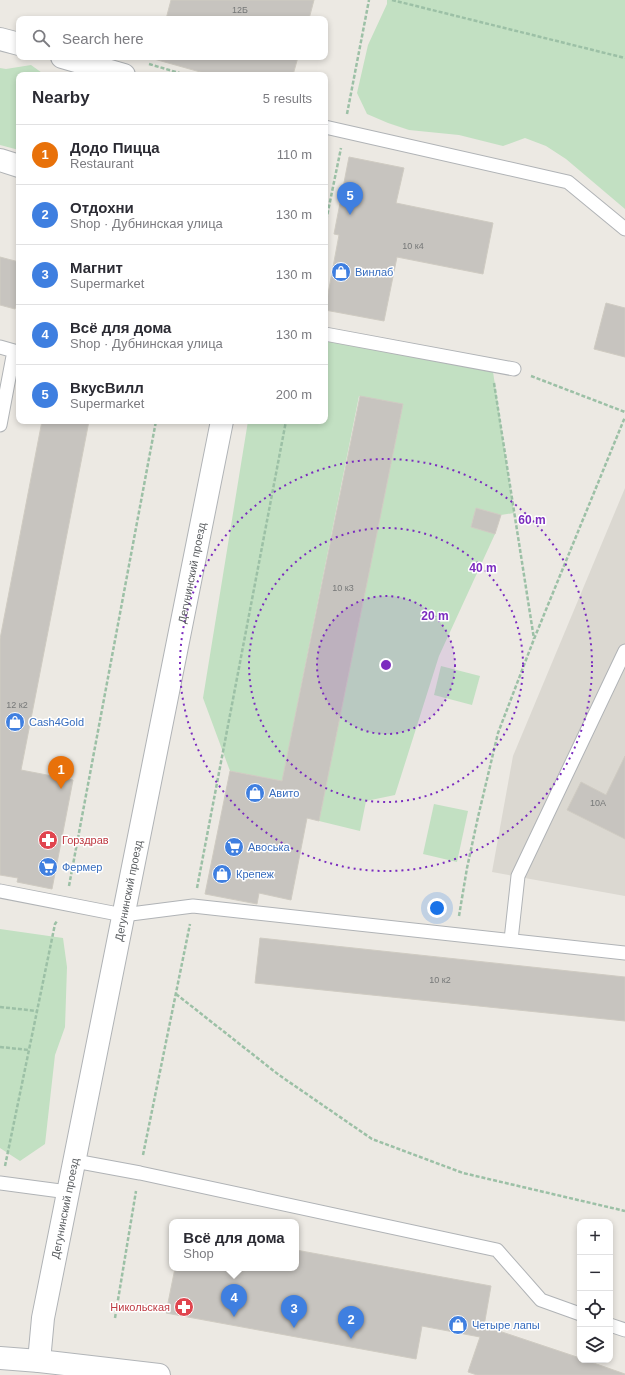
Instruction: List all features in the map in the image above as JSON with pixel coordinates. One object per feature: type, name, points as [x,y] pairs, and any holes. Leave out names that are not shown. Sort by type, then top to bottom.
[{"type":"street","points":[[0,39],[16,43]]},
{"type":"street","points":[[72,60],[114,72]]},
{"type":"street","points":[[0,160],[16,165]]},
{"type":"street","name":"Дегунинский проезд","points":[[39,1361],[43,1318],[221,424]]},
{"type":"street","points":[[0,1358],[159,1375]]},
{"type":"lane","points":[[328,128],[568,182],[625,229]]},
{"type":"lane","points":[[328,335],[514,369]]},
{"type":"lane","points":[[0,347],[14,351],[0,425]]},
{"type":"lane","points":[[511,940],[518,876],[625,651]]},
{"type":"lane","points":[[0,891],[123,915],[193,906],[625,952]]},
{"type":"lane","points":[[75,1161],[140,1173],[498,1250],[541,1300],[577,1313]]},
{"type":"lane","points":[[1,1183],[68,1192]]},
{"type":"lane","points":[[613,1326],[625,1330]]},
{"type":"path","points":[[328,211],[369,0]]},
{"type":"path","points":[[392,0],[625,58]]},
{"type":"path","points":[[149,64],[176,72]]},
{"type":"path","points":[[492,365],[534,639]]},
{"type":"path","points":[[514,369],[625,412]]},
{"type":"path","points":[[456,935],[467,868],[498,733],[534,639],[625,417]]},
{"type":"path","points":[[1,1183],[55,924],[66,904],[155,424]]},
{"type":"path","points":[[115,1318],[140,1173],[176,994],[285,424]]},
{"type":"path","points":[[176,994],[279,1075],[372,1139],[463,1173],[625,1211]]},
{"type":"path","points":[[0,1007],[37,1011]]},
{"type":"path","points":[[0,1047],[29,1050]]},
{"type":"shaded area","points":[[625,488],[625,896],[492,872],[513,756]]},
{"type":"green space","points":[[387,0],[625,0],[625,209],[566,159],[546,146],[525,138],[503,146],[459,135],[409,130],[367,114],[357,93],[368,45],[387,4]]},
{"type":"green space","points":[[31,65],[41,72],[16,72],[16,149],[0,145],[0,68],[6,69]]},
{"type":"green space","points":[[328,335],[492,365],[514,513],[501,515],[476,508],[471,527],[495,534],[439,656],[395,795],[366,801],[360,831],[319,821],[403,404],[359,396],[282,781],[230,771],[203,698],[248,424],[328,424]]},
{"type":"green space","points":[[441,666],[480,676],[472,705],[434,695]]},
{"type":"green space","points":[[434,804],[468,811],[457,862],[423,854]]},
{"type":"green space","points":[[0,929],[63,938],[67,967],[65,1027],[55,1055],[45,1144],[20,1161],[0,1148]]},
{"type":"building","points":[[171,0],[314,0],[310,16],[167,16]]},
{"type":"building","points":[[158,60],[297,60],[294,72],[200,72]]},
{"type":"building","points":[[349,157],[404,168],[396,203],[493,223],[483,274],[397,257],[384,321],[328,311],[328,294],[339,235],[334,234]]},
{"type":"building","points":[[0,257],[16,261],[16,306],[15,309],[0,305]]},
{"type":"building","points":[[606,303],[625,308],[625,357],[594,349]]},
{"type":"building","points":[[360,396],[403,404],[319,821],[307,818],[291,900],[259,893],[257,904],[205,894],[230,771],[282,781]]},
{"type":"building","points":[[41,424],[88,424],[21,770],[73,780],[52,889],[17,882],[18,878],[0,875],[0,639]]},
{"type":"building","points":[[476,508],[501,515],[495,534],[471,527]]},
{"type":"building","points":[[625,756],[625,839],[567,810],[581,782],[606,795]]},
{"type":"building","points":[[260,938],[625,977],[625,1021],[255,983]]},
{"type":"building","points":[[299,1251],[491,1286],[484,1326],[577,1357],[577,1363],[594,1363],[625,1375],[477,1375],[468,1372],[480,1337],[422,1326],[416,1359],[166,1313],[174,1271],[299,1271]]},
{"type":"place","name":"ВкусВилл","points":[[350,215]]},
{"type":"place","name":"Винлаб","points":[[341,272]]},
{"type":"place","name":"Cash4Gold","points":[[15,722]]},
{"type":"place","name":"Додо Пицца","points":[[61,789]]},
{"type":"place","name":"Авито","points":[[255,793]]},
{"type":"place","name":"Горздрав","points":[[48,840]]},
{"type":"place","name":"Авоська","points":[[234,847]]},
{"type":"place","name":"Фермер","points":[[48,867]]},
{"type":"place","name":"Крепеж","points":[[222,874]]},
{"type":"place","name":"Никольская","points":[[184,1307]]},
{"type":"place","name":"Всё для дома","points":[[234,1317]]},
{"type":"place","name":"Четыре лапы","points":[[458,1325]]},
{"type":"place","name":"Магнит","points":[[294,1328]]},
{"type":"place","name":"Отдохни","points":[[351,1339]]}]
